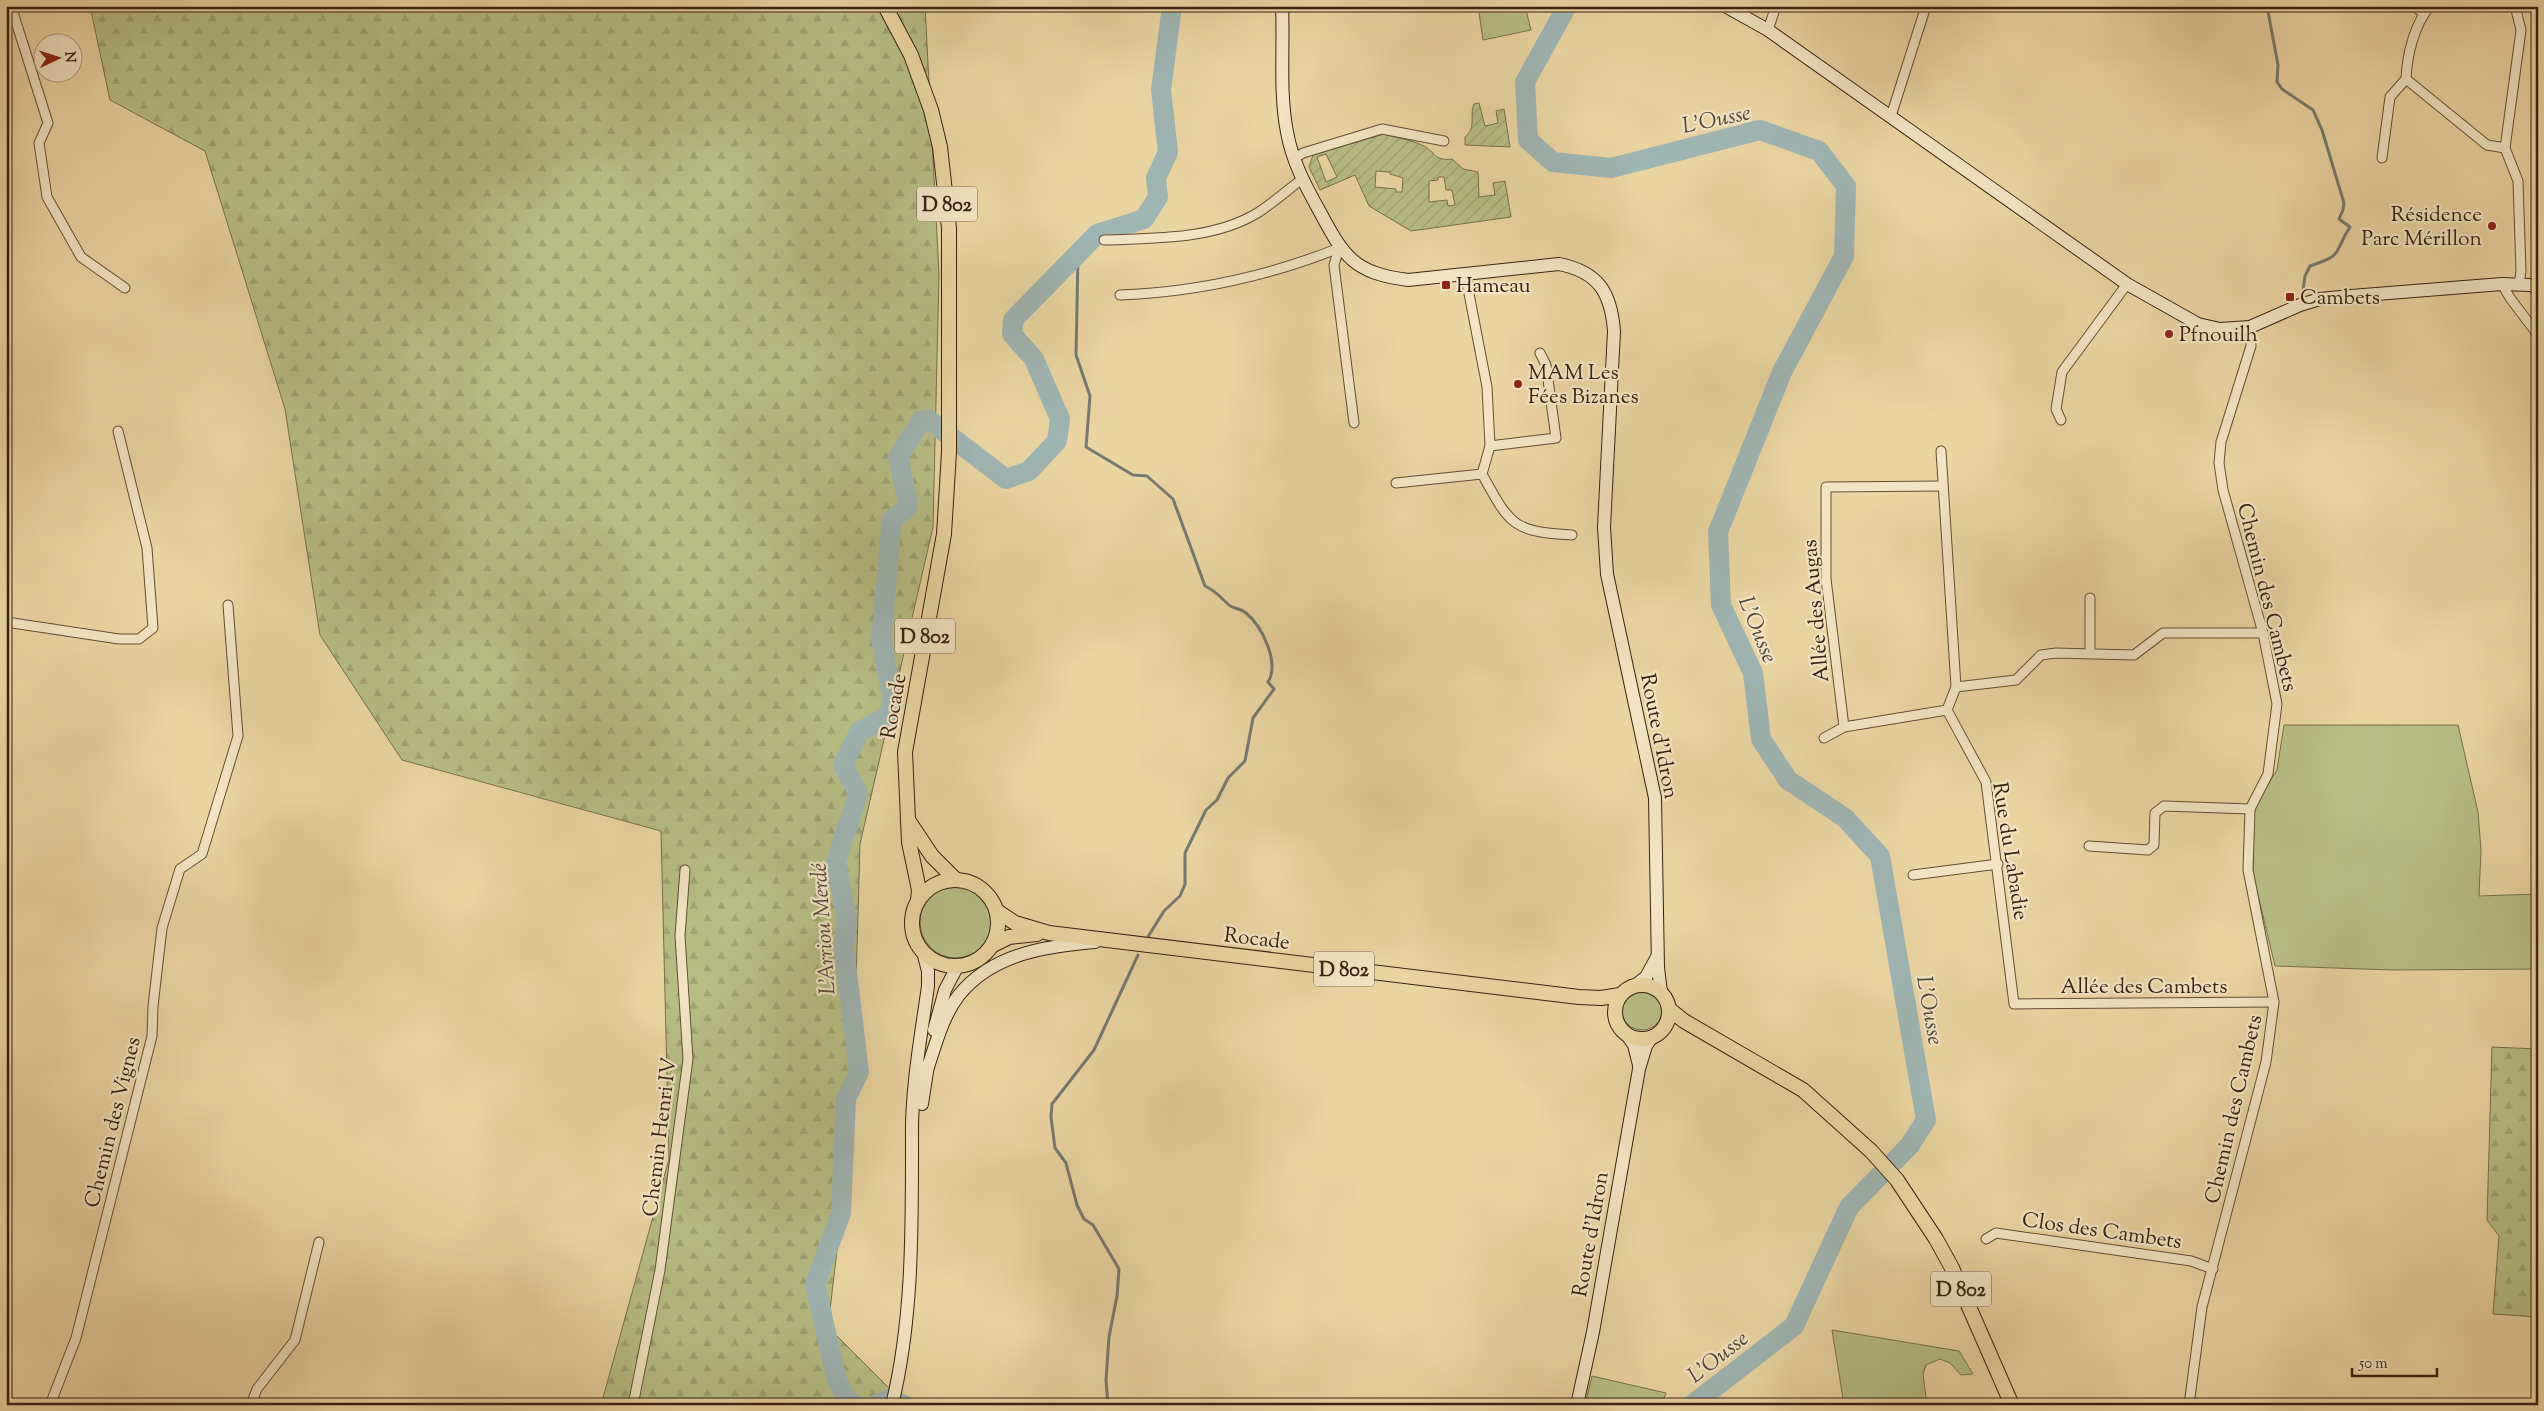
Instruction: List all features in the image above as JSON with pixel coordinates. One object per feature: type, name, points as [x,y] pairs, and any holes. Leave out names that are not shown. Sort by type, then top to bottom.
[{"type":"main road","name":"Rocade","points":[[885,6],[920,77],[931,110],[940,147],[949,228],[949,452],[944,534],[905,752],[908,819]]},
{"type":"main road","points":[[908,819],[932,856],[956,880]]},
{"type":"main road","name":"D 802","points":[[908,819],[910,850],[918,890],[918,901]]},
{"type":"main road","points":[[956,880],[966,882],[981,889],[992,901],[997,911],[998,923],[993,945],[977,960],[957,967],[944,965],[933,960],[923,952],[916,940],[912,927],[913,914],[918,901],[928,890],[941,883],[956,880]]},
{"type":"main road","name":"D 802","points":[[997,911],[1015,923],[1049,934]]},
{"type":"main road","name":"Rocade","points":[[1049,934],[1579,997]]},
{"type":"main road","name":"D 802","points":[[993,945],[1009,937],[1049,934]]},
{"type":"main road","points":[[1636,985],[1654,987],[1662,992],[1669,1009],[1666,1024],[1656,1034],[1635,1038],[1627,1035],[1616,1021],[1614,1012],[1620,995],[1636,985]]},
{"type":"main road","name":"D 802","points":[[1579,997],[1601,998],[1620,995]]},
{"type":"main road","name":"D 802","points":[[1579,997],[1606,1006],[1614,1012]]},
{"type":"main road","name":"D 802","points":[[1669,1009],[1684,1021],[1804,1090],[1872,1151],[1892,1175],[1936,1239],[1952,1268],[2012,1405]]},
{"type":"main road","name":"D 802","points":[[1656,1034],[1680,1030],[1725,1045]]},
{"type":"street","points":[[12,6],[48,123],[39,142],[47,197],[81,256],[125,288]]},
{"type":"street","points":[[1282,6],[1284,101],[1287,133],[1302,179],[1339,248],[1334,265],[1354,423]]},
{"type":"street","points":[[1725,6],[1768,30],[2127,284],[2198,324],[2220,329],[2250,327],[2300,305],[2320,300],[2502,284],[2538,288]]},
{"type":"street","points":[[1768,30],[1776,6]]},
{"type":"street","points":[[1891,116],[1926,6]]},
{"type":"street","points":[[2382,158],[2390,97],[2406,79],[2407,58],[2427,10],[2413,6]]},
{"type":"street","points":[[2516,6],[2521,30],[2505,148],[2518,181],[2521,271],[2519,285]]},
{"type":"street","points":[[2406,79],[2487,145],[2505,148]]},
{"type":"street","points":[[1295,158],[1303,153],[1382,129],[1444,141]]},
{"type":"street","points":[[1104,240],[1165,238],[1229,225],[1258,212],[1302,179]]},
{"type":"street","points":[[1120,295],[1160,294],[1231,282],[1304,262],[1339,248]]},
{"type":"street","name":"Route d'Idron","points":[[1339,248],[1362,268],[1389,277],[1408,280],[1559,264],[1577,268],[1596,283],[1610,300],[1614,331],[1604,527],[1607,574],[1655,798],[1658,955],[1662,992]]},
{"type":"street","points":[[1466,273],[1487,388],[1490,446],[1482,474],[1497,501],[1514,524],[1536,533],[1572,535]]},
{"type":"street","points":[[2060,420],[2056,408],[2062,372],[2127,284]]},
{"type":"street","points":[[2502,284],[2510,298],[2538,335]]},
{"type":"street","name":"Chemin des Cambets","points":[[2189,1405],[2202,1307],[2266,1062],[2274,1002],[2248,870],[2250,809],[2268,774],[2277,704],[2263,634],[2223,490],[2219,462],[2221,442],[2251,346],[2250,327]]},
{"type":"street","points":[[1490,446],[1556,438],[1546,365],[1540,354]]},
{"type":"street","points":[[6,622],[119,639],[139,639],[152,628],[147,548],[118,431]]},
{"type":"street","points":[[1824,738],[1844,727],[1947,710],[1956,687],[1941,451]]},
{"type":"street","points":[[1396,482],[1482,474]]},
{"type":"street","name":"Allée des Augas","points":[[1844,727],[1826,579],[1826,487],[1942,486]]},
{"type":"street","points":[[2090,598],[2090,653]]},
{"type":"street","name":"Chemin des Vignes","points":[[50,1405],[76,1338],[152,1036],[153,1006],[162,928],[180,869],[202,854],[238,736],[228,605]]},
{"type":"street","points":[[1956,687],[2016,680],[2041,655],[2090,653],[2134,655],[2163,633],[2263,634]]},
{"type":"street","name":"Rue du Labadie","points":[[1947,710],[1986,782],[1998,864],[2014,1004]]},
{"type":"street","points":[[2089,846],[2148,850],[2154,845],[2155,813],[2164,806],[2250,809]]},
{"type":"street","points":[[1913,875],[1998,864]]},
{"type":"street","name":"Chemin Henri IV","points":[[633,1405],[660,1270],[688,1059],[680,936],[685,870]]},
{"type":"street","points":[[926,1073],[945,1020],[959,995],[982,975],[1008,958],[1035,949],[1110,941]]},
{"type":"street","points":[[892,1405],[907,1317],[915,1088],[928,986],[928,971],[923,952]]},
{"type":"street","name":"Route d'Idron","points":[[1636,985],[1646,977],[1658,955]]},
{"type":"street","points":[[913,1159],[926,1073],[940,1006],[957,967]]},
{"type":"street","name":"Allée des Cambets","points":[[2014,1004],[2274,1002]]},
{"type":"street","name":"Route d'Idron","points":[[1577,1405],[1593,1332],[1639,1069],[1646,1046],[1656,1034]]},
{"type":"street","name":"Route d'Idron","points":[[1627,1035],[1636,1050],[1639,1069]]},
{"type":"street","name":"Clos des Cambets","points":[[1986,1239],[1996,1233],[2191,1260],[2213,1269]]},
{"type":"street","points":[[251,1405],[257,1389],[295,1340],[319,1242]]},
{"type":"green space","points":[[90,6],[925,6],[939,274],[933,527],[860,844],[852,1123],[828,1327],[906,1405],[601,1405],[669,1159],[661,831],[402,760],[320,635],[285,409],[205,151],[110,100]]},
{"type":"green space","points":[[1478,6],[1525,6],[1531,30],[1483,40]]},
{"type":"green space","points":[[1479,103],[1485,126],[1498,123],[1496,111],[1504,109],[1510,147],[1465,145],[1465,137],[1472,125],[1474,104]]},
{"type":"green space","points":[[1384,134],[1415,142],[1424,146],[1438,158],[1452,159],[1463,169],[1478,172],[1479,197],[1495,195],[1493,183],[1505,181],[1511,217],[1411,231],[1369,206],[1355,175],[1320,190],[1309,167],[1313,155]],"holes":[[[1326,154],[1337,177],[1326,182],[1317,157]],[[1376,171],[1390,172],[1390,174],[1403,178],[1402,192],[1396,192],[1396,189],[1375,187]],[[1438,177],[1444,177],[1446,190],[1452,190],[1455,205],[1448,206],[1447,200],[1429,202],[1429,181],[1438,180]]]},
{"type":"green space","points":[[2284,725],[2458,725],[2478,812],[2481,850],[2479,896],[2538,894],[2538,969],[2394,970],[2275,966],[2253,874],[2254,807],[2277,770]]},
{"type":"green space","points":[[956,886],[970,889],[982,896],[989,908],[992,922],[989,936],[982,948],[970,955],[956,958],[942,955],[930,948],[923,936],[920,922],[923,908],[930,896],[942,889]]},
{"type":"green space","points":[[1642,988],[1657,994],[1663,1009],[1657,1024],[1642,1030],[1627,1024],[1621,1009],[1627,994]]},
{"type":"green space","points":[[2492,1047],[2538,1049],[2538,1317],[2493,1314],[2499,1236],[2487,1220]]},
{"type":"green space","points":[[1832,1330],[1959,1351],[1973,1374],[1961,1375],[1950,1363],[1940,1359],[1926,1365],[1923,1374],[1927,1405],[1844,1405]]},
{"type":"green space","points":[[1592,1376],[1666,1393],[1661,1405],[1585,1405]]},
{"type":"waterway","name":"L'Arriou Merdé","points":[[856,1405],[850,1403],[837,1381],[815,1284],[841,1213],[846,1099],[859,1072],[844,947],[847,921],[836,862],[858,793],[843,765],[859,732],[886,717],[893,704],[881,639],[892,520],[907,508],[907,498],[898,457],[921,421],[929,420],[1006,479],[1029,471],[1057,441],[1060,419],[1034,359],[1012,334],[1013,320],[1097,234],[1144,219],[1158,197],[1156,178],[1168,152],[1161,90],[1172,6]]},
{"type":"waterway","name":"L'Ousse","points":[[1567,6],[1525,82],[1528,140],[1553,162],[1611,168],[1760,130],[1819,151],[1846,186],[1844,256],[1782,372],[1718,532],[1721,605],[1753,673],[1761,739],[1788,780],[1845,818],[1880,856],[1926,1120],[1910,1145],[1849,1207],[1794,1326],[1692,1405]]},
{"type":"waterway","points":[[2267,6],[2278,65],[2277,82],[2282,89],[2313,110],[2322,130],[2344,203],[2339,219],[2350,227],[2334,256],[2310,266],[2305,276],[2303,290]]},
{"type":"waterway","points":[[1078,255],[1076,355],[1090,396],[1086,447],[1133,475],[1147,476],[1173,499],[1205,586],[1231,606],[1244,611],[1252,619],[1268,645],[1272,665],[1268,682],[1274,689],[1253,718],[1245,761],[1228,778],[1217,800],[1206,810],[1185,853],[1185,884],[1180,896],[1164,911],[1146,940]]},
{"type":"waterway","points":[[1108,1405],[1106,1380],[1109,1337],[1117,1296],[1119,1269],[1093,1225],[1084,1219],[1077,1205],[1066,1163],[1055,1148],[1051,1117],[1052,1104],[1094,1050],[1138,955]]},
{"type":"waterway","name":"L'Arriou Merdé","points":[[875,1405],[890,1399],[904,1405]]},
{"type":"place","name":"Résidence Parc Mérillon","points":[[2492,226]]},
{"type":"place","name":"Hameau","points":[[1446,285]]},
{"type":"place","name":"Cambets","points":[[2290,297]]},
{"type":"place","name":"Pfnouilh","points":[[2169,334]]},
{"type":"place","name":"MAM Les Fées Bizanes","points":[[1518,384]]}]
